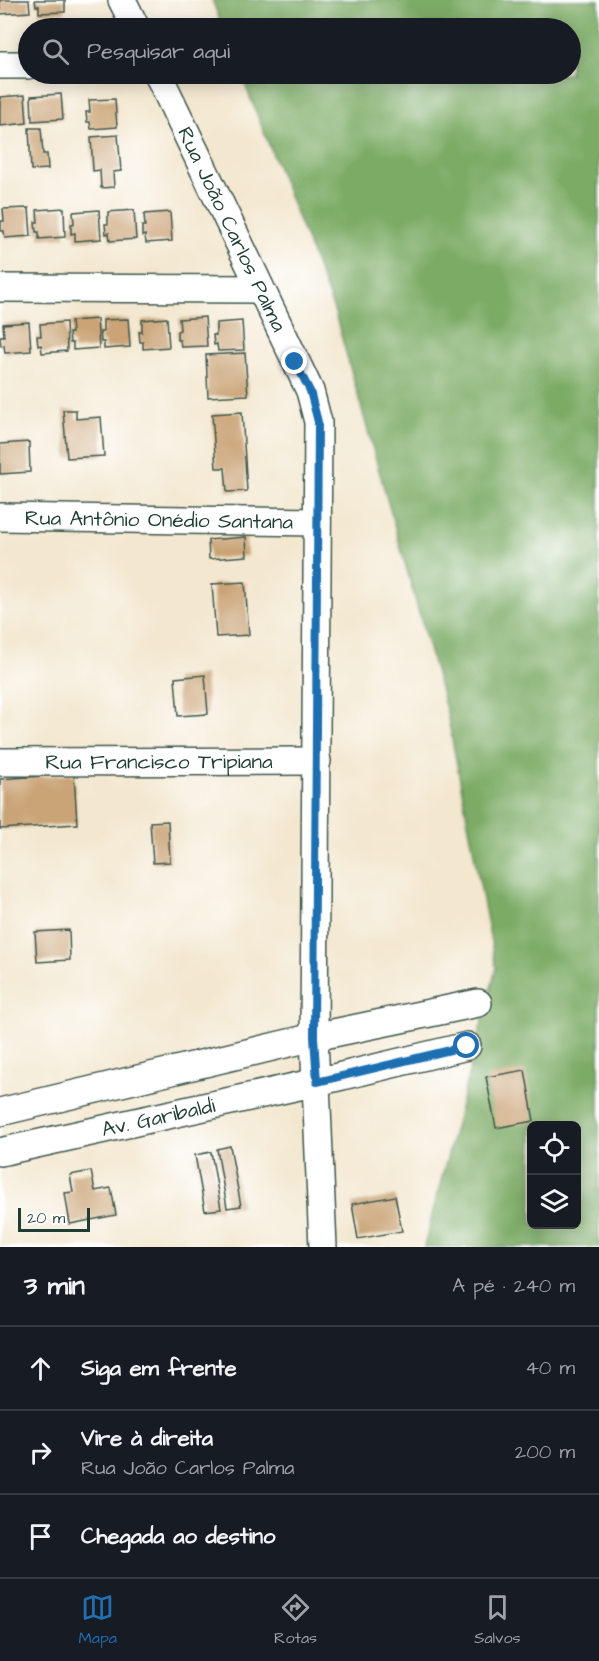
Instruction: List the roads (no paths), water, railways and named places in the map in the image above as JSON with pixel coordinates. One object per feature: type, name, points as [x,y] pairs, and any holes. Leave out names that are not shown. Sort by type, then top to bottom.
[{"type":"street","points":[[122,0],[131,18]]},
{"type":"street","points":[[0,65],[18,65]]},
{"type":"street","name":"Rua João Carlos Palma","points":[[163,84],[310,391],[318,422],[314,1037],[323,1247]]},
{"type":"street","points":[[0,288],[260,289]]},
{"type":"street","name":"Rua Antônio Onédio Santana","points":[[0,517],[317,522]]},
{"type":"street","name":"Rua Francisco Tripiana","points":[[0,762],[316,761]]},
{"type":"street","name":"Av. Garibaldi","points":[[0,1112],[314,1037],[478,1003]]},
{"type":"street","name":"Av. Garibaldi","points":[[0,1152],[317,1082],[467,1046]]}]
